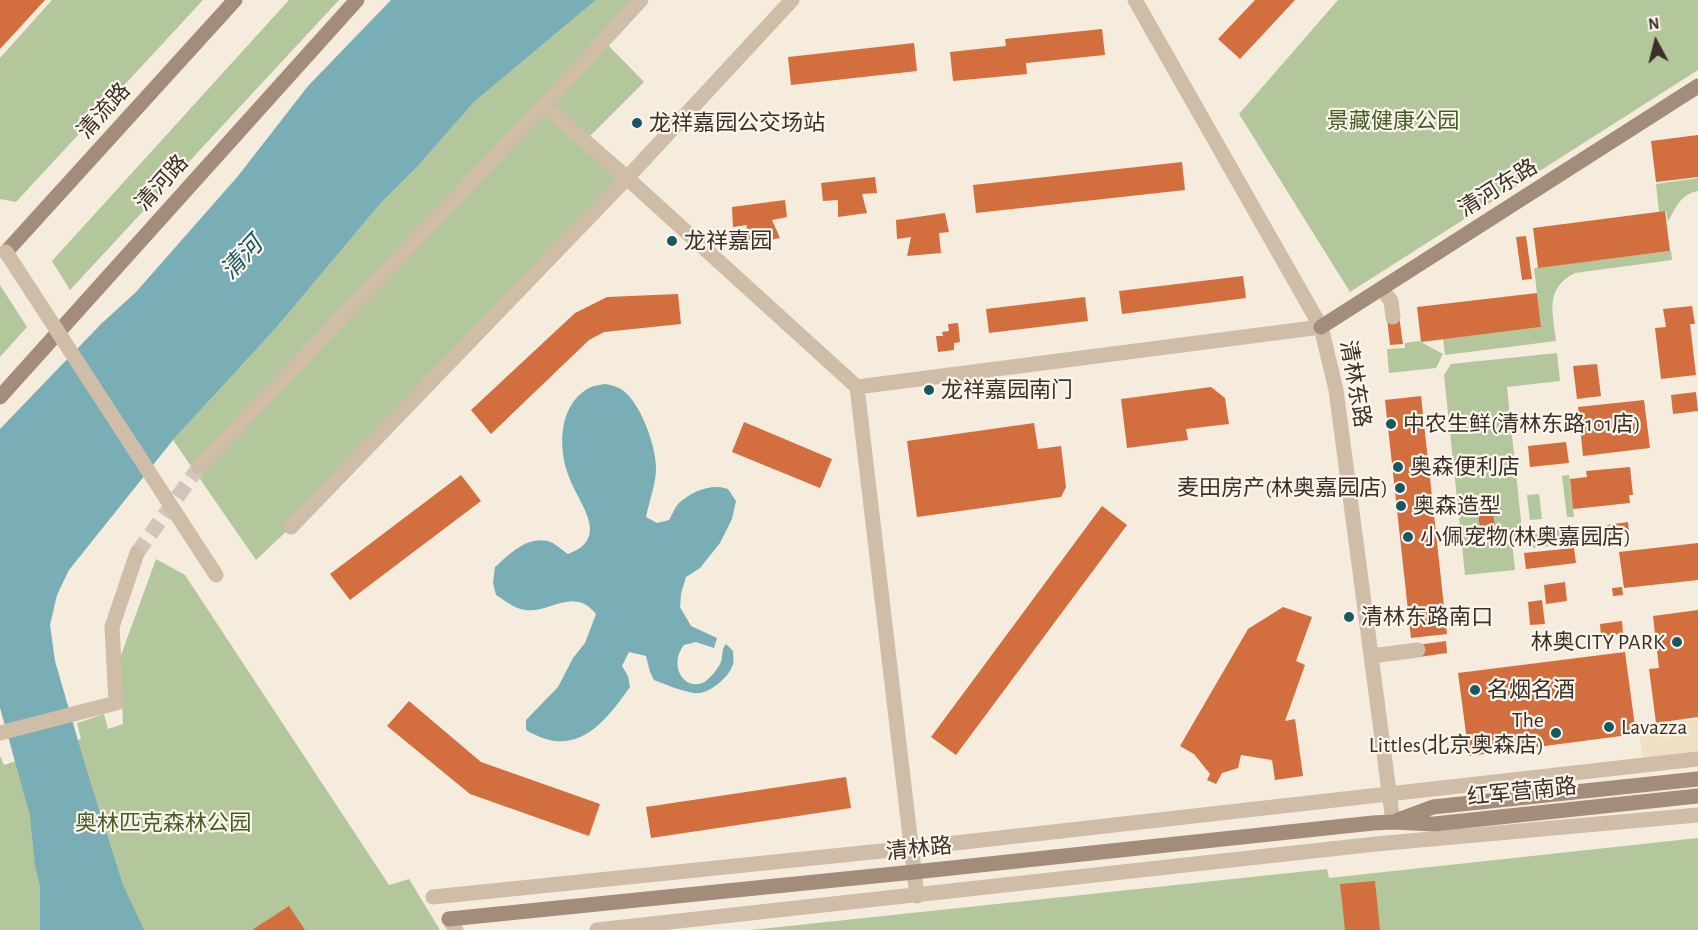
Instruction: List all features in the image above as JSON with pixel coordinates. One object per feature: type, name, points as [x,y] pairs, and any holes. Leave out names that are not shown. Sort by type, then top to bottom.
[{"type":"street","name":"清流路","points":[[3,247],[235,0]]},
{"type":"street","name":"清河路","points":[[0,397],[357,0]]},
{"type":"street","points":[[199,466],[544,105],[641,0]]},
{"type":"street","points":[[291,527],[627,178],[792,0]]},
{"type":"street","name":"清林东路","points":[[1135,0],[1321,327],[1336,390],[1393,822]]},
{"type":"street","name":"清河东路","points":[[1321,327],[1698,87]]},
{"type":"street","points":[[544,105],[857,387],[917,896]]},
{"type":"street","points":[[3,247],[216,574]]},
{"type":"street","points":[[1387,296],[1391,301],[1394,317]]},
{"type":"street","points":[[857,387],[1321,327]]},
{"type":"street","points":[[0,733],[116,703],[112,627],[137,553]]},
{"type":"street","points":[[1371,656],[1418,650]]},
{"type":"street","points":[[433,897],[911,848],[1698,759]]},
{"type":"street","name":"红军营南路","points":[[1393,822],[1433,807],[1698,779]]},
{"type":"street","name":"红军营南路","points":[[1393,822],[1434,824],[1698,796]]},
{"type":"street","points":[[597,930],[1376,844],[1698,814]]},
{"type":"street","name":"清林路","points":[[453,924],[914,872],[1393,822]]},
{"type":"green space","points":[[52,0],[203,0],[16,202],[0,199],[0,58]]},
{"type":"green space","points":[[289,0],[339,0],[70,290],[52,261]]},
{"type":"green space","points":[[596,0],[641,0],[604,41],[644,82],[584,142],[627,178],[291,527],[256,560],[173,440],[276,328],[380,204],[416,168],[474,102]]},
{"type":"green space","name":"景藏健康公园","points":[[1338,0],[1698,0],[1698,70],[1350,292],[1239,114]]},
{"type":"green space","points":[[1698,178],[1698,191],[1683,198],[1668,222],[1666,211],[1659,212],[1656,184]]},
{"type":"green space","points":[[1671,251],[1672,260],[1575,273],[1565,279],[1559,286],[1553,302],[1556,341],[1445,355],[1443,339],[1541,327],[1534,268]]},
{"type":"green space","points":[[0,285],[27,327],[0,357]]},
{"type":"green space","points":[[1419,341],[1443,354],[1436,368],[1389,373],[1387,349],[1405,348],[1405,343]]},
{"type":"green space","points":[[1557,353],[1560,381],[1507,387],[1523,540],[1512,542],[1515,570],[1465,575],[1444,375],[1451,364]]},
{"type":"green space","points":[[1569,475],[1574,517],[1567,517],[1562,476]]},
{"type":"green space","points":[[1539,494],[1542,519],[1530,520],[1527,495]]},
{"type":"green space","points":[[1573,524],[1575,543],[1532,548],[1530,529]]},
{"type":"green space","name":"奥林匹克森林公园","points":[[156,559],[185,575],[389,885],[409,879],[440,930],[0,930],[0,756],[4,765],[81,739],[77,723],[104,714],[108,729],[123,724],[120,658]]},
{"type":"green space","points":[[1698,838],[1698,930],[751,930],[1327,869],[1329,878]]},
{"type":"shaded area","points":[[1698,719],[1698,759],[1643,765],[1639,726]]},
{"type":"water","name":"清河","points":[[391,0],[596,0],[474,102],[417,167],[380,204],[276,328],[173,440],[69,570],[57,595],[50,625],[55,661],[123,885],[144,930],[40,930],[40,886],[35,866],[30,815],[0,708],[0,429],[101,324],[136,292],[238,176],[308,86]]},
{"type":"water","points":[[605,384],[621,389],[632,400],[643,418],[651,440],[656,471],[646,517],[657,523],[669,520],[684,499],[709,488],[728,489],[736,501],[732,519],[720,543],[700,568],[686,577],[681,594],[680,607],[691,626],[717,638],[714,648],[696,642],[684,645],[677,661],[681,676],[692,684],[706,681],[712,675],[721,662],[726,644],[733,651],[733,662],[727,674],[711,689],[694,693],[654,680],[646,656],[629,652],[622,666],[628,676],[630,687],[620,701],[598,725],[586,734],[573,740],[559,741],[543,738],[526,730],[526,720],[558,687],[573,658],[585,643],[596,614],[588,606],[571,601],[535,610],[517,608],[496,595],[493,583],[495,567],[519,547],[533,541],[548,541],[568,554],[581,547],[588,539],[590,529],[588,519],[565,466],[563,429],[570,406],[577,397],[589,388]]},
{"type":"building","points":[[0,0],[45,0],[0,49]]},
{"type":"building","points":[[1255,0],[1295,0],[1240,59],[1218,39]]},
{"type":"building","points":[[1102,29],[1105,55],[1026,63],[1027,74],[953,81],[950,52],[1006,46],[1005,39]]},
{"type":"building","points":[[914,43],[917,71],[791,85],[788,57]]},
{"type":"building","points":[[1698,135],[1698,177],[1656,182],[1651,141]]},
{"type":"building","points":[[1182,162],[1185,190],[976,213],[973,185]]},
{"type":"building","points":[[875,177],[877,193],[862,194],[867,213],[838,217],[838,200],[823,201],[821,183]]},
{"type":"building","points":[[785,200],[787,217],[772,220],[780,238],[745,244],[747,225],[733,227],[732,207]]},
{"type":"building","points":[[1665,211],[1670,251],[1538,268],[1533,228]]},
{"type":"building","points":[[945,213],[949,232],[939,233],[941,253],[907,256],[911,237],[897,239],[896,220]]},
{"type":"building","points":[[1526,236],[1532,279],[1522,280],[1516,237]]},
{"type":"building","points":[[1243,276],[1246,298],[1122,314],[1119,291]]},
{"type":"building","points":[[1537,293],[1541,327],[1421,342],[1417,307]]},
{"type":"building","points":[[678,294],[681,324],[604,332],[589,340],[491,434],[471,410],[575,313],[607,297]]},
{"type":"building","points":[[1085,297],[1088,321],[989,333],[986,309]]},
{"type":"building","points":[[1692,306],[1695,324],[1690,324],[1696,375],[1661,379],[1655,328],[1666,327],[1663,309]]},
{"type":"building","points":[[1399,316],[1403,344],[1390,345],[1387,318]]},
{"type":"building","points":[[958,323],[960,342],[954,343],[954,350],[938,352],[936,336],[943,336],[942,332],[949,331],[948,324]]},
{"type":"building","points":[[1597,364],[1601,396],[1577,399],[1573,366]]},
{"type":"building","points":[[1211,387],[1225,398],[1229,424],[1186,429],[1188,440],[1127,448],[1121,399]]},
{"type":"building","points":[[1696,392],[1698,411],[1673,414],[1671,395]]},
{"type":"building","points":[[1421,396],[1447,634],[1411,638],[1385,400]]},
{"type":"building","points":[[1644,400],[1650,448],[1583,456],[1578,407]]},
{"type":"building","points":[[744,422],[832,459],[820,488],[732,452]]},
{"type":"building","points":[[1034,423],[1038,449],[1061,446],[1066,487],[1061,497],[917,517],[907,441]]},
{"type":"building","points":[[1566,442],[1569,463],[1530,467],[1528,446]]},
{"type":"building","points":[[1630,467],[1633,495],[1629,495],[1630,503],[1573,509],[1570,479],[1587,477],[1586,471]]},
{"type":"building","points":[[461,475],[481,501],[350,600],[330,574]]},
{"type":"building","points":[[1102,506],[1127,525],[956,755],[931,737]]},
{"type":"building","points":[[1493,513],[1495,527],[1480,529],[1478,514]]},
{"type":"building","points":[[1628,522],[1629,532],[1609,535],[1607,525]]},
{"type":"building","points":[[1698,543],[1698,580],[1624,588],[1619,552]]},
{"type":"building","points":[[1574,548],[1576,563],[1526,569],[1524,553]]},
{"type":"building","points":[[1565,582],[1567,601],[1546,604],[1544,585]]},
{"type":"building","points":[[1622,587],[1623,595],[1613,596],[1612,588]]},
{"type":"building","points":[[1542,600],[1545,624],[1530,625],[1528,602]]},
{"type":"building","points":[[1283,607],[1312,617],[1296,661],[1305,665],[1285,721],[1295,719],[1303,776],[1275,780],[1272,760],[1241,755],[1238,768],[1222,773],[1216,784],[1207,780],[1210,774],[1194,754],[1180,746],[1248,629]]},
{"type":"building","name":"林奥CITY PARK","points":[[1698,610],[1698,717],[1656,723],[1649,669],[1659,668],[1653,616]]},
{"type":"building","points":[[1622,621],[1623,634],[1601,636],[1600,624]]},
{"type":"building","points":[[1446,641],[1447,653],[1419,657],[1417,645]]},
{"type":"building","points":[[1625,652],[1636,734],[1469,756],[1458,673]]},
{"type":"building","points":[[409,701],[481,762],[600,804],[589,836],[470,794],[387,726]]},
{"type":"building","points":[[846,777],[851,808],[651,838],[646,807]]},
{"type":"building","points":[[1375,881],[1380,930],[1345,930],[1340,884]]},
{"type":"building","points":[[289,906],[305,930],[252,930]]},
{"type":"tunnel","points":[[137,553],[199,467]]},
{"type":"place","name":"龙祥嘉园公交场站","points":[[637,123]]},
{"type":"place","name":"龙祥嘉园","points":[[672,241]]},
{"type":"place","name":"龙祥嘉园南门","points":[[929,390]]},
{"type":"place","name":"中农生鲜(清林东路101店)","points":[[1391,424]]},
{"type":"place","name":"奥森便利店","points":[[1398,467]]},
{"type":"place","name":"麦田房产(林奥嘉园店)","points":[[1400,488]]},
{"type":"place","name":"奥森造型","points":[[1401,506]]},
{"type":"place","name":"小佩宠物(林奥嘉园店)","points":[[1408,537]]},
{"type":"place","name":"清林东路南口","points":[[1349,617]]},
{"type":"place","name":"林奥CITY PARK","points":[[1677,642]]},
{"type":"place","name":"名烟名酒","points":[[1475,690]]},
{"type":"place","name":"Lavazza","points":[[1609,727]]},
{"type":"place","name":"The Littles(北京奥森店)","points":[[1556,733]]}]
